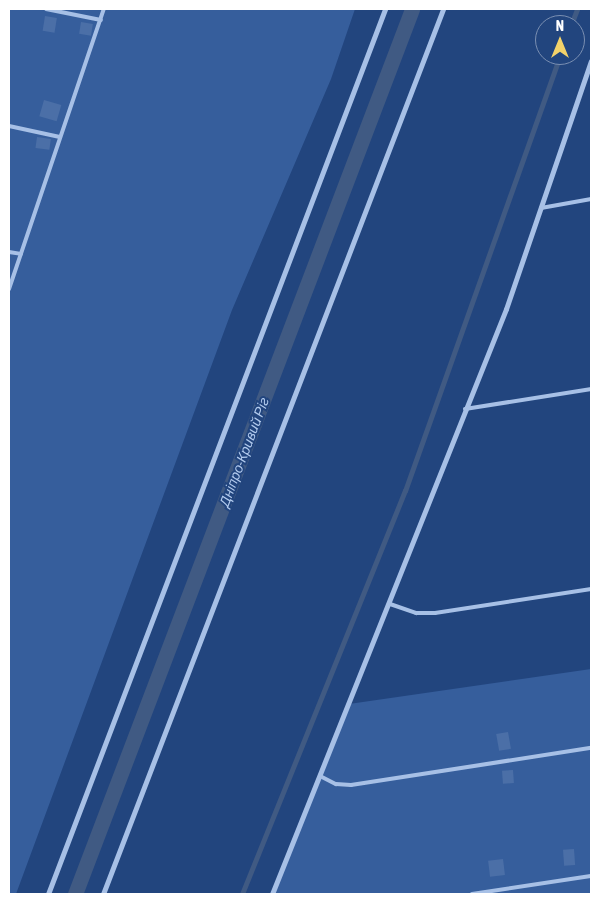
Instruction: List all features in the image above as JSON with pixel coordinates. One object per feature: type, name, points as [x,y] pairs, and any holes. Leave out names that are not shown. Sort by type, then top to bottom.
[{"type":"street","points":[[48,894],[385,9]]},
{"type":"street","points":[[103,894],[443,9]]},
{"type":"street","points":[[272,894],[390,604],[506,309],[591,61]]},
{"type":"lane","points":[[46,9],[100,20]]},
{"type":"lane","points":[[9,289],[104,9]]},
{"type":"lane","points":[[9,126],[60,137]]},
{"type":"lane","points":[[541,208],[591,199]]},
{"type":"lane","points":[[9,252],[21,254]]},
{"type":"lane","points":[[466,409],[591,389]]},
{"type":"lane","points":[[390,604],[416,613],[435,613],[591,589]]},
{"type":"lane","points":[[320,776],[336,784],[351,785],[591,748]]},
{"type":"lane","points":[[472,894],[591,876]]},
{"type":"shaded area","points":[[9,9],[355,9],[331,79],[232,310],[16,894],[9,894]]},
{"type":"shaded area","points":[[591,669],[591,894],[272,894],[349,704]]},
{"type":"building","points":[[45,16],[57,18],[55,33],[43,31]]},
{"type":"building","points":[[81,22],[93,24],[91,36],[79,34]]},
{"type":"building","points":[[44,100],[61,105],[57,121],[39,116]]},
{"type":"building","points":[[37,137],[51,139],[49,150],[35,148]]},
{"type":"building","points":[[508,732],[511,749],[499,751],[496,734]]},
{"type":"building","points":[[513,770],[514,783],[503,784],[502,771]]},
{"type":"building","points":[[574,849],[575,865],[564,866],[563,850]]},
{"type":"building","points":[[503,859],[505,875],[490,877],[488,861]]},
{"type":"waterway","name":"Дніпро-Кривий Ріг","points":[[75,894],[412,9]]},
{"type":"waterway","points":[[575,15],[577,9]]},
{"type":"waterway","points":[[242,894],[405,491],[556,65]]}]
